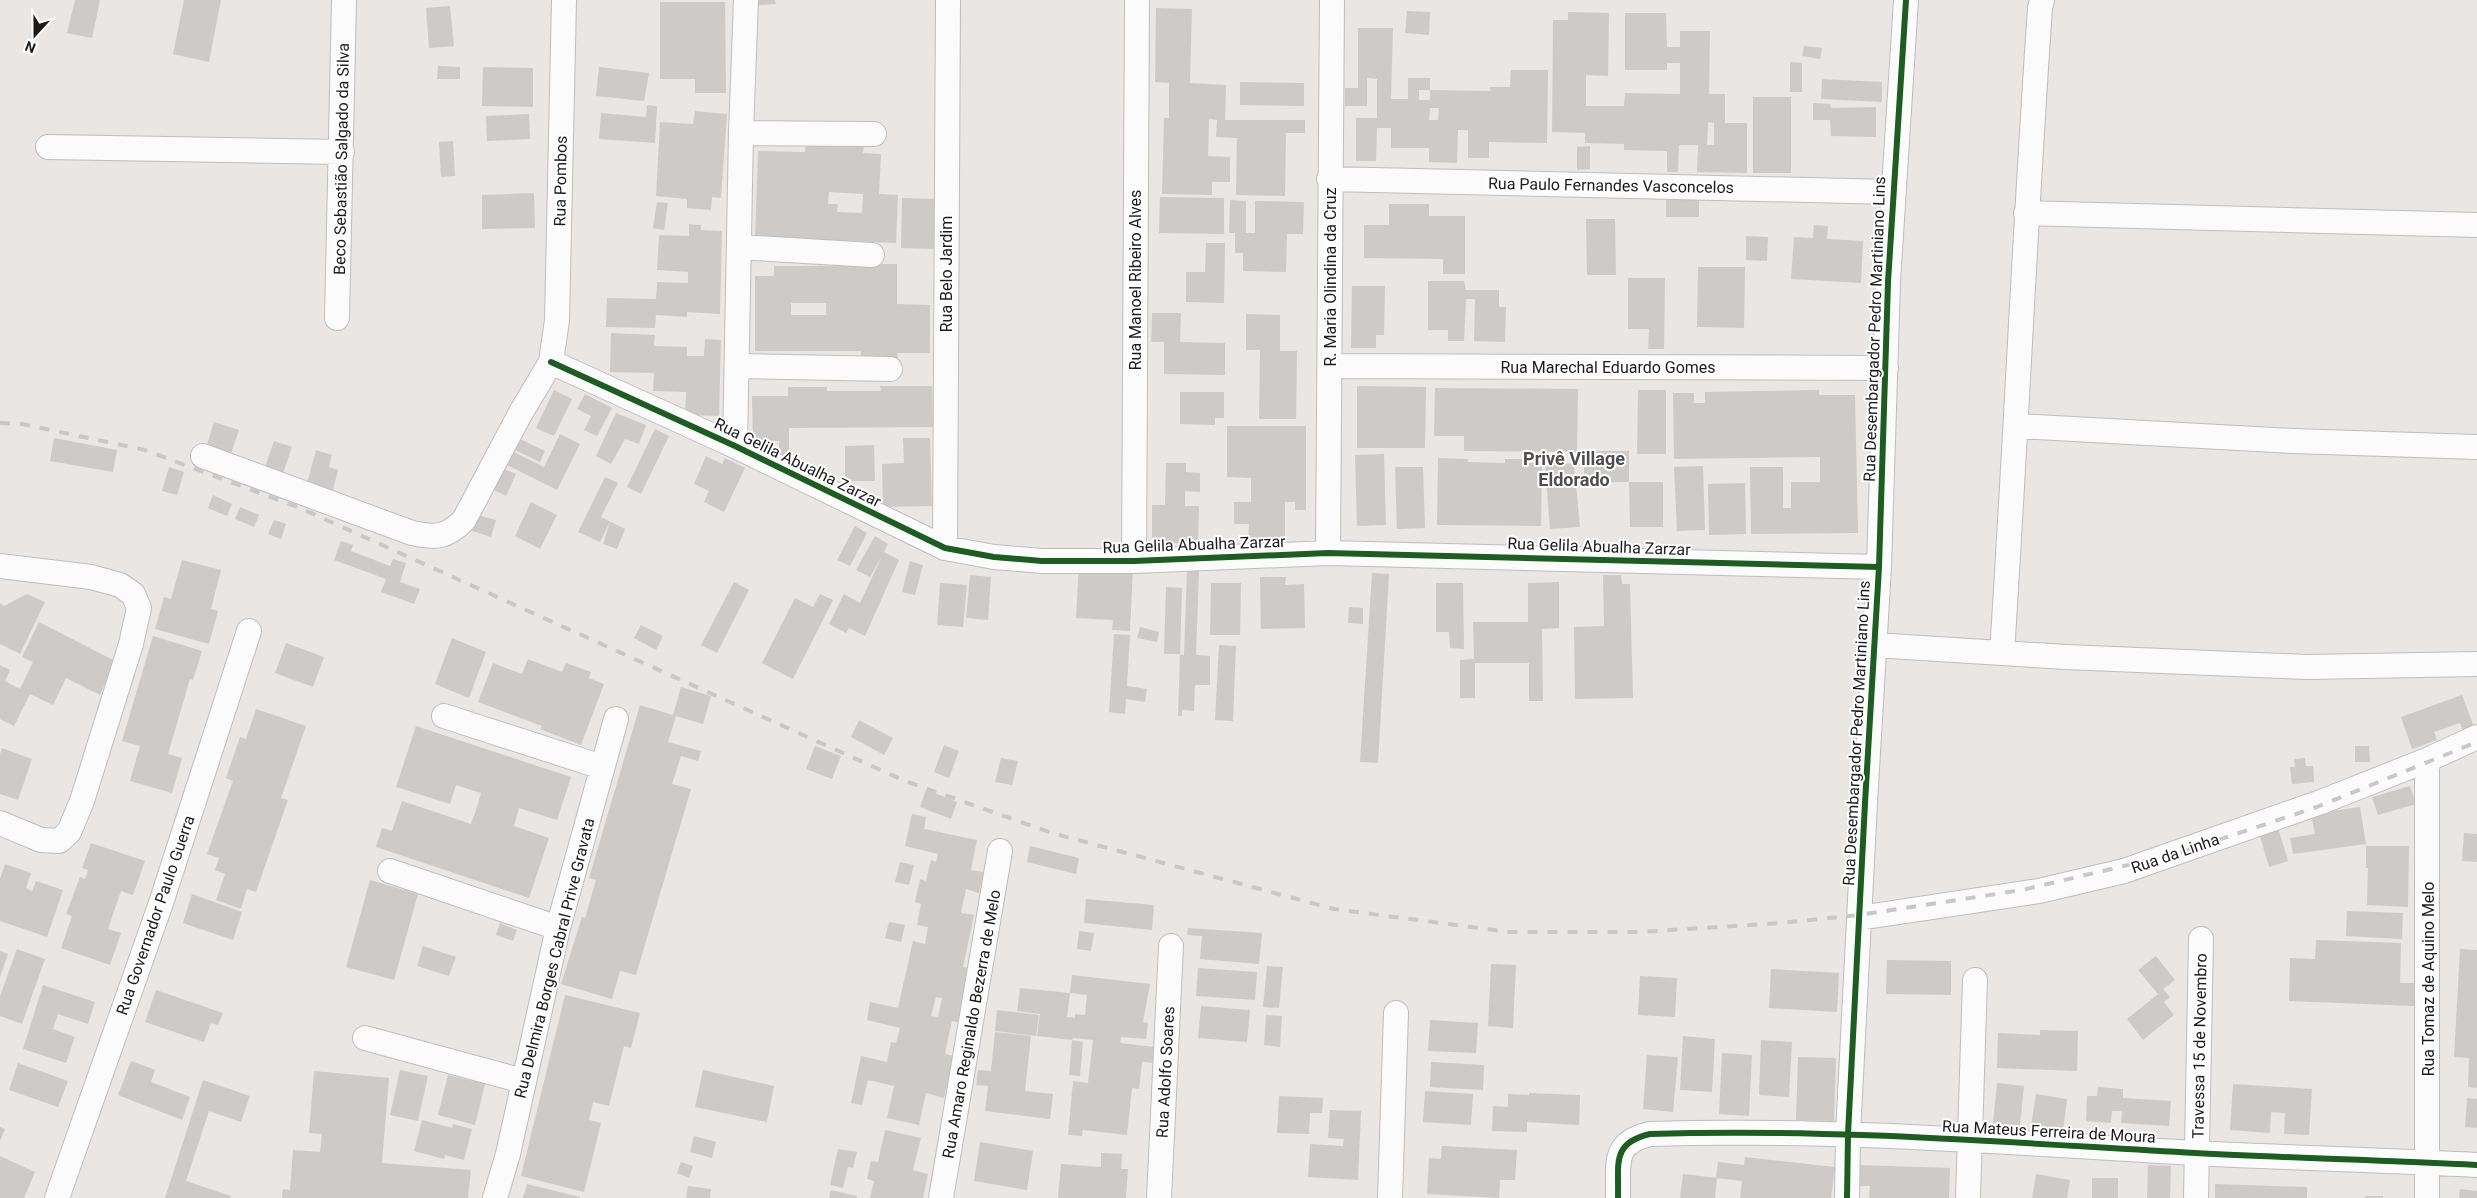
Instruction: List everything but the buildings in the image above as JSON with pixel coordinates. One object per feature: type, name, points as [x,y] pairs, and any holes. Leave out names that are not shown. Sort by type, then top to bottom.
[{"type":"street","name":"Beco Sebastião Salgado da Silva","points":[[337,318],[344,0]]},
{"type":"street","name":"Rua Pombos","points":[[552,362],[557,320],[564,0]]},
{"type":"street","points":[[735,446],[741,134],[746,0]]},
{"type":"street","name":"Rua Belo Jardim","points":[[944,548],[948,0]]},
{"type":"street","name":"Rua Manoel Ribeiro Alves","points":[[1134,561],[1137,0]]},
{"type":"street","name":"R. Maria Olindina da Cruz","points":[[1328,553],[1329,179],[1332,0]]},
{"type":"street","name":"Rua Desembargador Pedro Martiniano Lins","points":[[1847,1198],[1848,1134],[1879,567],[1892,192],[1906,0]]},
{"type":"street","points":[[2002,653],[2017,426],[2026,213],[2042,0]]},
{"type":"street","points":[[741,134],[874,134]]},
{"type":"street","points":[[48,147],[342,152]]},
{"type":"street","name":"Rua Paulo Fernandes Vasconcelos","points":[[1329,179],[1892,192]]},
{"type":"street","points":[[2026,213],[2477,225]]},
{"type":"street","points":[[739,247],[872,255]]},
{"type":"street","points":[[203,456],[412,533],[437,536],[449,533],[470,512],[520,414],[552,362]]},
{"type":"street","name":"Rua Gelila Abualha Zarzar","points":[[552,362],[735,446],[944,548],[994,557],[1042,561],[1134,561],[1328,553],[1879,567]]},
{"type":"street","points":[[737,366],[890,369]]},
{"type":"street","name":"Rua Marechal Eduardo Gomes","points":[[1330,366],[1886,368]]},
{"type":"street","points":[[2017,426],[2293,441],[2477,447]]},
{"type":"street","points":[[0,566],[110,582],[127,589],[136,598],[138,616],[132,644],[82,801],[69,832],[59,841],[47,841],[0,823]]},
{"type":"street","name":"Rua Governador Paulo Guerra","points":[[57,1198],[161,903],[249,632]]},
{"type":"street","points":[[1874,645],[2307,667],[2477,664]]},
{"type":"street","points":[[444,716],[602,767]]},
{"type":"street","name":"Rua Delmira Borges Cabral Prive Gravata","points":[[495,1198],[508,1154],[558,928],[616,719]]},
{"type":"street","name":"Rua da Linha","points":[[1859,918],[2039,892],[2086,882],[2124,871],[2321,802],[2427,760],[2477,736]]},
{"type":"street","name":"Rua Tomaz de Aquino Melo","points":[[2427,760],[2427,1198]]},
{"type":"street","name":"Rua Amaro Reginaldo Bezerra de Melo","points":[[941,1198],[1000,851]]},
{"type":"street","points":[[390,871],[558,928]]},
{"type":"street","name":"Travessa 15 de Novembro","points":[[2196,1198],[2201,939]]},
{"type":"street","name":"Rua Adolfo Soares","points":[[1159,1198],[1171,946]]},
{"type":"street","points":[[1968,1198],[1975,980]]},
{"type":"street","points":[[1390,1198],[1396,1014]]},
{"type":"street","points":[[365,1038],[523,1081]]},
{"type":"street","name":"Rua Mateus Ferreira de Moura","points":[[1618,1198],[1620,1157],[1623,1148],[1638,1137],[1650,1134],[1848,1134],[1971,1139],[2197,1153],[2477,1164]]},
{"type":"railway","points":[[0,423],[22,424],[145,450],[300,508],[905,781],[1052,833],[1334,909],[1509,932],[1640,932],[1781,923],[1859,915],[2022,890],[2179,853],[2317,807],[2477,742]]},
{"type":"cycle path","points":[[1847,1198],[1848,1134],[1879,567],[1888,282],[1906,0]]},
{"type":"cycle path","points":[[551,362],[735,446],[945,548],[994,557],[1042,561],[1134,561],[1328,553],[1879,567]]},
{"type":"cycle path","points":[[1618,1198],[1618,1165],[1623,1149],[1637,1138],[1650,1134],[1786,1133],[1854,1135],[2230,1155],[2477,1165]]},
{"type":"district","name":"Privê Village Eldorado","points":[[1574,469]]}]
